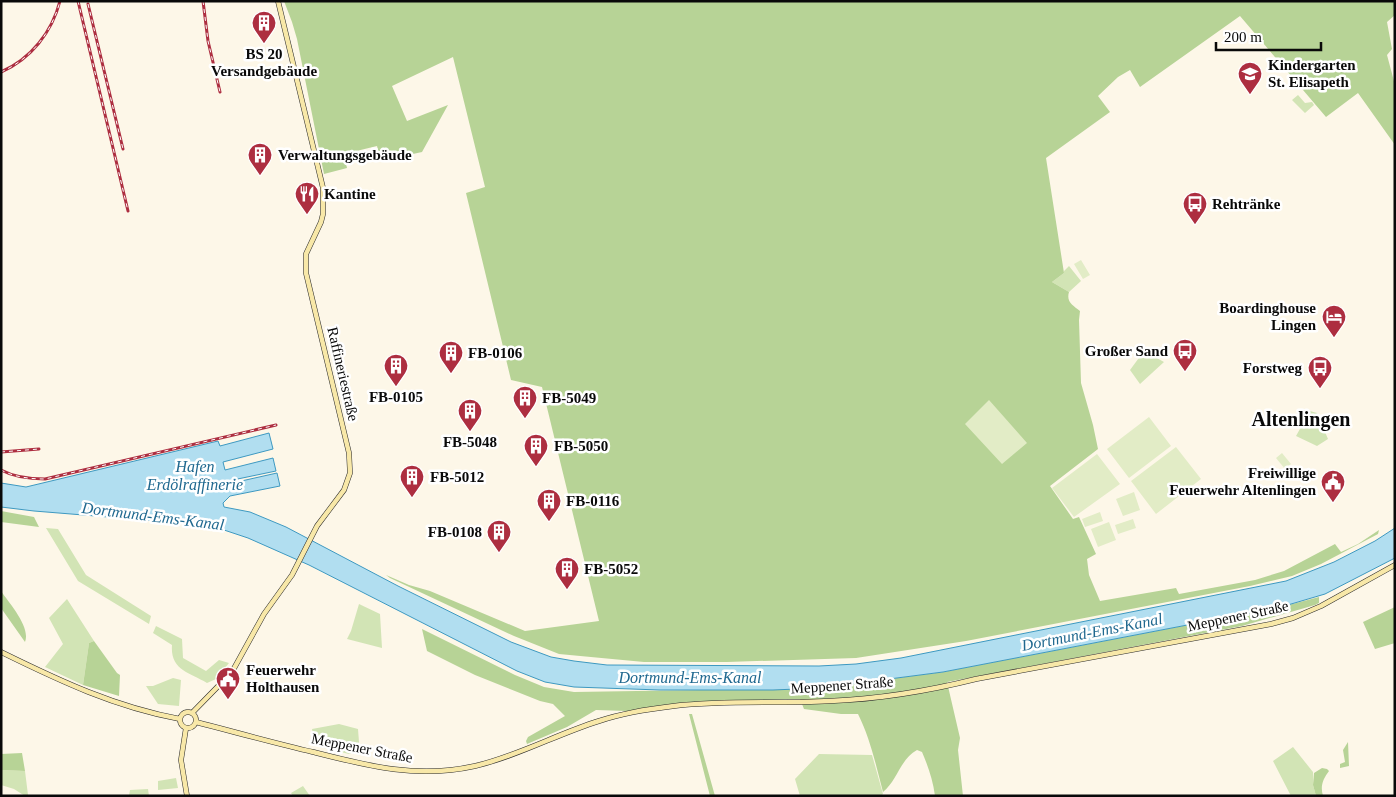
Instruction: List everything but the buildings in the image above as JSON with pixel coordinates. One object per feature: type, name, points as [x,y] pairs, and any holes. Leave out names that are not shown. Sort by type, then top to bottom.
[{"type":"main road","name":"Raffineriestraße","points":[[192,713],[232,672],[264,614],[296,567],[312,534],[344,490],[350,467],[349,453],[306,273],[306,254],[321,222],[324,205],[322,181],[278,1]]},
{"type":"main road","name":"Meppener Straße","points":[[196,722],[379,768],[403,772],[448,770],[486,763],[599,721],[652,709],[693,704],[878,698],[1270,624],[1293,618],[1321,606],[1395,565]]},
{"type":"main road","points":[[1,652],[87,693],[180,719]]},
{"type":"main road","points":[[186,713],[192,713],[196,717],[196,722],[194,727],[186,728],[182,725],[180,719],[186,713]]},
{"type":"main road","points":[[186,728],[181,760],[187,796]]},
{"type":"green space","points":[[284,1],[1395,1],[1395,15],[1387,22],[1392,49],[1387,55],[1395,85],[1395,145],[1358,93],[1326,117],[1240,16],[1140,87],[1130,70],[1118,77],[1098,96],[1110,112],[1046,158],[1064,273],[1052,282],[1069,292],[1069,301],[1080,311],[1081,383],[1098,449],[1050,486],[1073,519],[1079,517],[1096,554],[1087,559],[1089,575],[1100,601],[1176,588],[1179,594],[1255,580],[1284,571],[1335,544],[1341,552],[1358,544],[1379,530],[1378,534],[1321,564],[1292,576],[1250,586],[966,641],[856,658],[727,662],[644,662],[559,654],[514,636],[390,578],[386,575],[409,585],[430,591],[525,631],[599,621],[542,387],[511,380],[466,193],[485,187],[453,57],[392,86],[407,121],[448,105],[422,152],[381,161],[377,146],[344,154],[347,168],[324,174],[297,39]]},
{"type":"green space","points":[[1298,95],[1305,103],[1312,102],[1314,105],[1305,113],[1292,100]]},
{"type":"green space","points":[[1081,260],[1090,275],[1083,279],[1074,264]]},
{"type":"green space","points":[[1069,266],[1081,281],[1069,292],[1052,282],[1064,273]]},
{"type":"green space","points":[[1144,351],[1164,362],[1140,384],[1130,370]]},
{"type":"green space","points":[[989,400],[1027,443],[1002,464],[965,424]]},
{"type":"green space","points":[[1310,411],[1317,413],[1328,439],[1317,446],[1296,436]]},
{"type":"green space","points":[[1149,417],[1171,446],[1129,478],[1107,449]]},
{"type":"green space","points":[[1176,447],[1201,479],[1156,514],[1131,481]]},
{"type":"green space","points":[[1282,453],[1291,464],[1285,469],[1276,458]]},
{"type":"green space","points":[[1097,454],[1120,484],[1074,517],[1052,488]]},
{"type":"green space","points":[[1134,492],[1140,510],[1123,516],[1116,499]]},
{"type":"green space","points":[[1,511],[34,517],[39,527],[1,522]]},
{"type":"green space","points":[[1100,512],[1103,521],[1085,527],[1082,519]]},
{"type":"green space","points":[[1133,519],[1136,528],[1118,534],[1115,525]]},
{"type":"green space","points":[[1109,522],[1116,540],[1098,547],[1091,529]]},
{"type":"green space","points":[[46,528],[58,529],[86,575],[151,616],[149,624],[78,581]]},
{"type":"green space","points":[[1,591],[22,622],[25,629],[25,642],[1,608]]},
{"type":"green space","points":[[1319,597],[1319,603],[1315,605],[1242,626],[947,682],[960,738],[958,750],[963,796],[935,796],[932,779],[922,752],[917,750],[907,758],[892,782],[883,792],[869,742],[858,714],[841,714],[804,709],[800,699],[716,701],[627,711],[596,710],[567,727],[527,744],[528,737],[565,716],[553,704],[540,701],[475,675],[427,651],[422,629],[515,675],[544,687],[574,692],[820,688],[943,672],[1281,607]]},
{"type":"green space","points":[[67,599],[94,641],[89,643],[83,685],[45,667],[63,644],[49,618]]},
{"type":"green space","points":[[359,604],[380,614],[382,648],[347,639]]},
{"type":"green space","points":[[1395,607],[1395,643],[1375,649],[1363,622]]},
{"type":"green space","points":[[156,626],[182,639],[183,658],[206,671],[219,660],[229,663],[216,679],[207,683],[187,673],[174,660],[172,645],[153,633]]},
{"type":"green space","points":[[94,641],[120,675],[119,696],[83,685],[89,643]]},
{"type":"green space","points":[[173,678],[181,680],[179,706],[158,704],[146,686],[153,686]]},
{"type":"green space","points":[[689,714],[692,714],[715,796],[710,796]]},
{"type":"green space","points":[[339,724],[358,729],[359,742],[357,750],[349,754],[320,747],[314,739],[312,729]]},
{"type":"green space","points":[[1348,742],[1349,766],[1340,768],[1340,764],[1345,762],[1343,750]]},
{"type":"green space","points":[[1293,747],[1313,772],[1313,785],[1316,796],[1291,796],[1273,761]]},
{"type":"green space","points":[[22,753],[25,771],[1,770],[1,754]]},
{"type":"green space","points":[[819,754],[872,755],[883,794],[881,796],[800,796],[795,779]]},
{"type":"green space","points":[[1322,768],[1329,771],[1323,783],[1323,796],[1316,796],[1313,785],[1314,773]]},
{"type":"green space","points":[[1,770],[25,771],[28,795],[25,796],[14,789],[1,785]]},
{"type":"green space","points":[[176,778],[178,788],[158,790],[158,781]]},
{"type":"green space","points":[[303,786],[310,796],[293,796],[291,793]]},
{"type":"green space","points":[[148,789],[149,796],[129,796],[130,790]]},
{"type":"water","points":[[269,433],[273,449],[223,462],[225,470],[273,458],[276,471],[228,481],[228,484],[277,473],[280,486],[230,496],[223,503],[224,507],[250,512],[286,527],[398,586],[511,642],[551,657],[607,665],[819,666],[856,664],[901,658],[1286,581],[1334,562],[1375,541],[1395,528],[1395,558],[1325,594],[1281,607],[943,672],[820,688],[773,690],[660,690],[574,687],[545,682],[517,671],[309,565],[248,538],[221,529],[182,523],[1,507],[1,483],[26,487],[218,441],[220,446]]},
{"type":"railway","points":[[1,72],[22,60],[39,43],[52,23],[60,1]]},
{"type":"railway","points":[[78,1],[128,211]]},
{"type":"railway","points":[[203,1],[208,41],[220,92]]},
{"type":"railway","points":[[88,4],[123,149]]},
{"type":"railway","points":[[1,470],[22,477],[45,479],[276,425]]},
{"type":"railway","points":[[1,452],[39,449]]},
{"type":"place","name":"BS 20 Versandgebäude","points":[[264,44]]},
{"type":"place","name":"Kindergarten St. Elisapeth","points":[[1250,95]]},
{"type":"place","name":"Verwaltungsgebäude","points":[[260,176]]},
{"type":"place","name":"Kantine","points":[[307,215]]},
{"type":"place","name":"Rehtränke","points":[[1195,225]]},
{"type":"place","name":"Boardinghouse Lingen","points":[[1334,338]]},
{"type":"place","name":"Großer Sand","points":[[1185,372]]},
{"type":"place","name":"FB-0106","points":[[451,374]]},
{"type":"place","name":"FB-0105","points":[[396,387]]},
{"type":"place","name":"Forstweg","points":[[1320,389]]},
{"type":"place","name":"FB-5049","points":[[525,419]]},
{"type":"place","name":"FB-5048","points":[[470,432]]},
{"type":"place","name":"FB-5050","points":[[536,467]]},
{"type":"place","name":"FB-5012","points":[[412,498]]},
{"type":"place","name":"Freiwillige Feuerwehr Altenlingen","points":[[1333,503]]},
{"type":"place","name":"FB-0116","points":[[549,522]]},
{"type":"place","name":"FB-0108","points":[[499,553]]},
{"type":"place","name":"FB-5052","points":[[567,590]]},
{"type":"place","name":"Feuerwehr Holthausen","points":[[228,700]]},
{"type":"district","name":"Altenlingen","points":[[1301,419]]},
{"type":"water label","name":"Hafen Erdölraffinerie","points":[[195,475]]},
{"type":"water label","name":"Dortmund-Ems-Kanal","points":[[153,516]]},
{"type":"water label","name":"Dortmund-Ems-Kanal","points":[[1092,632]]},
{"type":"water label","name":"Dortmund-Ems-Kanal","points":[[690,677]]}]
